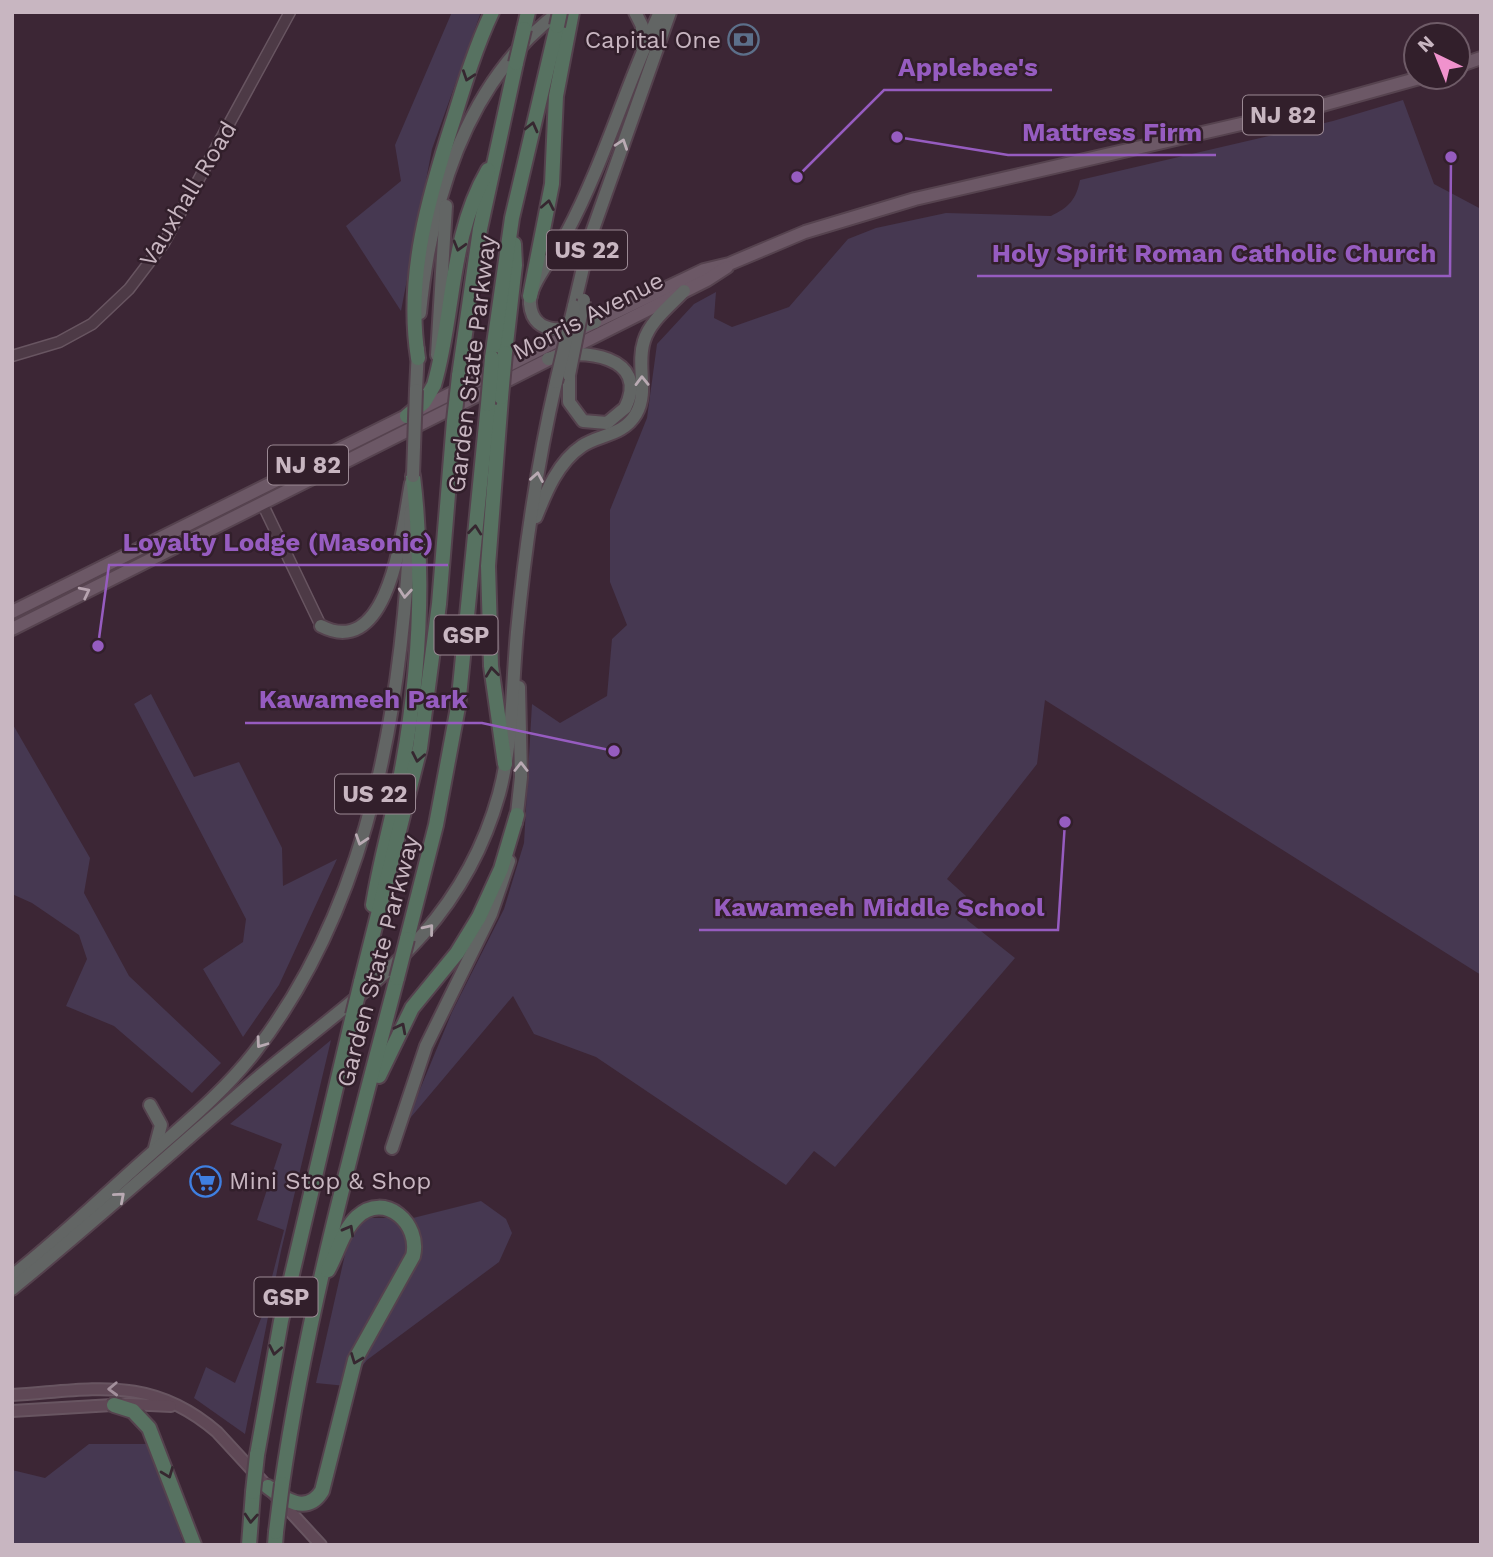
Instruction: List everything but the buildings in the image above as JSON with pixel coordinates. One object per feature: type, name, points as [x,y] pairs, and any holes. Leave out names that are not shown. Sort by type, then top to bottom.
[{"type":"highway","points":[[418,358],[414,314],[426,212],[463,88],[492,12]]},
{"type":"highway","name":"Garden State Parkway","points":[[249,1545],[257,1455],[281,1321],[361,982],[420,748],[439,604],[454,421],[474,262],[528,12]]},
{"type":"highway","points":[[635,12],[642,31],[638,60]]},
{"type":"highway","points":[[530,296],[581,205],[638,60],[660,12]]},
{"type":"highway","name":"US 22","points":[[12,1289],[248,1086],[392,969],[434,923],[458,888],[480,848],[499,794],[505,764],[527,544],[556,382],[579,303],[590,238],[670,12]]},
{"type":"highway","points":[[564,15],[550,197],[530,296],[533,316],[548,328],[567,330],[595,322]]},
{"type":"highway","name":"US 22","points":[[12,1276],[153,1152],[232,1078],[267,1035],[305,973],[341,895],[366,827],[383,756],[396,678],[408,570],[418,358],[426,266],[435,221],[469,123],[493,79],[540,27],[564,15]]},
{"type":"highway","name":"Garden State Parkway","points":[[276,1541],[275,1485],[318,1290],[436,825],[456,716],[488,404],[498,355],[512,218],[564,15]]},
{"type":"highway","points":[[407,416],[427,398],[436,375],[458,247],[477,189],[494,160]]},
{"type":"highway","points":[[436,375],[445,216],[453,164]]},
{"type":"highway","points":[[527,544],[554,478],[573,453],[587,443],[620,430],[638,411],[642,393],[642,350],[650,329],[684,291]]},
{"type":"highway","points":[[548,359],[581,353],[615,362],[628,378],[628,403],[611,421],[588,422],[576,415],[569,402],[569,375],[579,303]]},
{"type":"highway","points":[[498,355],[501,397],[488,566],[491,666],[505,764]]},
{"type":"highway","points":[[321,626],[334,632],[348,632],[366,621],[381,602],[396,567],[413,476]]},
{"type":"highway","points":[[361,982],[377,881],[401,776],[419,653],[421,556],[413,476]]},
{"type":"highway","points":[[392,1149],[426,1046],[500,893],[517,815],[521,765],[520,601]]},
{"type":"highway","points":[[360,1119],[406,1017],[457,953],[479,917],[501,869],[517,815]]},
{"type":"highway","points":[[150,1105],[158,1113],[161,1125],[153,1152]]},
{"type":"highway","points":[[275,1485],[284,1499],[301,1505],[312,1503],[322,1491],[355,1360],[413,1256],[415,1236],[408,1223],[398,1213],[384,1208],[371,1209],[360,1214],[348,1228],[318,1290]]},
{"type":"highway","points":[[114,1405],[133,1412],[149,1428],[194,1545]]},
{"type":"main road","name":"Morris Avenue","points":[[12,612],[704,270],[729,264],[805,232],[873,209],[1315,107],[1402,83]]},
{"type":"main road","name":"Morris Avenue","points":[[12,629],[684,291],[725,270],[729,264]]},
{"type":"main road","points":[[12,1395],[127,1388],[148,1392],[212,1428],[275,1485],[321,1545]]},
{"type":"main road","points":[[12,1411],[114,1405],[177,1407]]},
{"type":"street","name":"Vauxhall Road","points":[[12,356],[59,342],[92,324],[129,289],[164,243],[290,12]]},
{"type":"street","points":[[262,503],[321,626]]},
{"type":"shaded area","points":[[452,12],[481,12],[432,149],[401,311],[346,226],[401,181],[395,145]]},
{"type":"shaded area","points":[[1403,100],[1434,184],[1481,209],[1481,975],[1045,700],[1037,764],[947,879],[966,896],[967,920],[1015,958],[835,1167],[814,1151],[786,1185],[596,1057],[534,1034],[513,996],[406,1123],[452,1012],[504,909],[524,843],[532,704],[560,723],[607,696],[612,639],[627,625],[610,582],[610,510],[647,418],[657,344],[694,304],[716,292],[714,318],[732,327],[789,307],[848,239],[876,228],[946,213],[1051,216],[1071,202],[1080,180],[1333,121]]},
{"type":"shaded area","points":[[151,694],[194,777],[239,762],[282,848],[283,886],[337,859],[279,985],[243,1037],[203,969],[243,942],[246,919],[134,704]]},
{"type":"shaded area","points":[[12,723],[90,858],[84,893],[129,976],[221,1063],[192,1093],[114,1026],[66,1006],[87,959],[79,935],[32,903],[12,894]]},
{"type":"shaded area","points":[[331,1040],[281,1251],[245,1434],[194,1398],[206,1367],[235,1383],[262,1316],[284,1230],[257,1220],[282,1144],[230,1124]]},
{"type":"shaded area","points":[[481,1201],[506,1219],[512,1233],[499,1262],[367,1360],[346,1386],[316,1383],[348,1241],[356,1227],[370,1218],[413,1218]]},
{"type":"shaded area","points":[[89,1444],[149,1444],[184,1545],[12,1545],[12,1470],[45,1478]]},
{"type":"place","name":"Capital One","points":[[744,40]]},
{"type":"place","name":"Mattress Firm","points":[[897,137]]},
{"type":"place","name":"Holy Spirit Roman Catholic Church","points":[[1451,157]]},
{"type":"place","name":"Applebee's","points":[[797,177]]},
{"type":"place","name":"Loyalty Lodge (Masonic)","points":[[98,646]]},
{"type":"place","name":"Kawameeh Park","points":[[614,751]]},
{"type":"place","name":"Kawameeh Middle School","points":[[1065,822]]},
{"type":"place","name":"Mini Stop & Shop","points":[[206,1181]]}]
